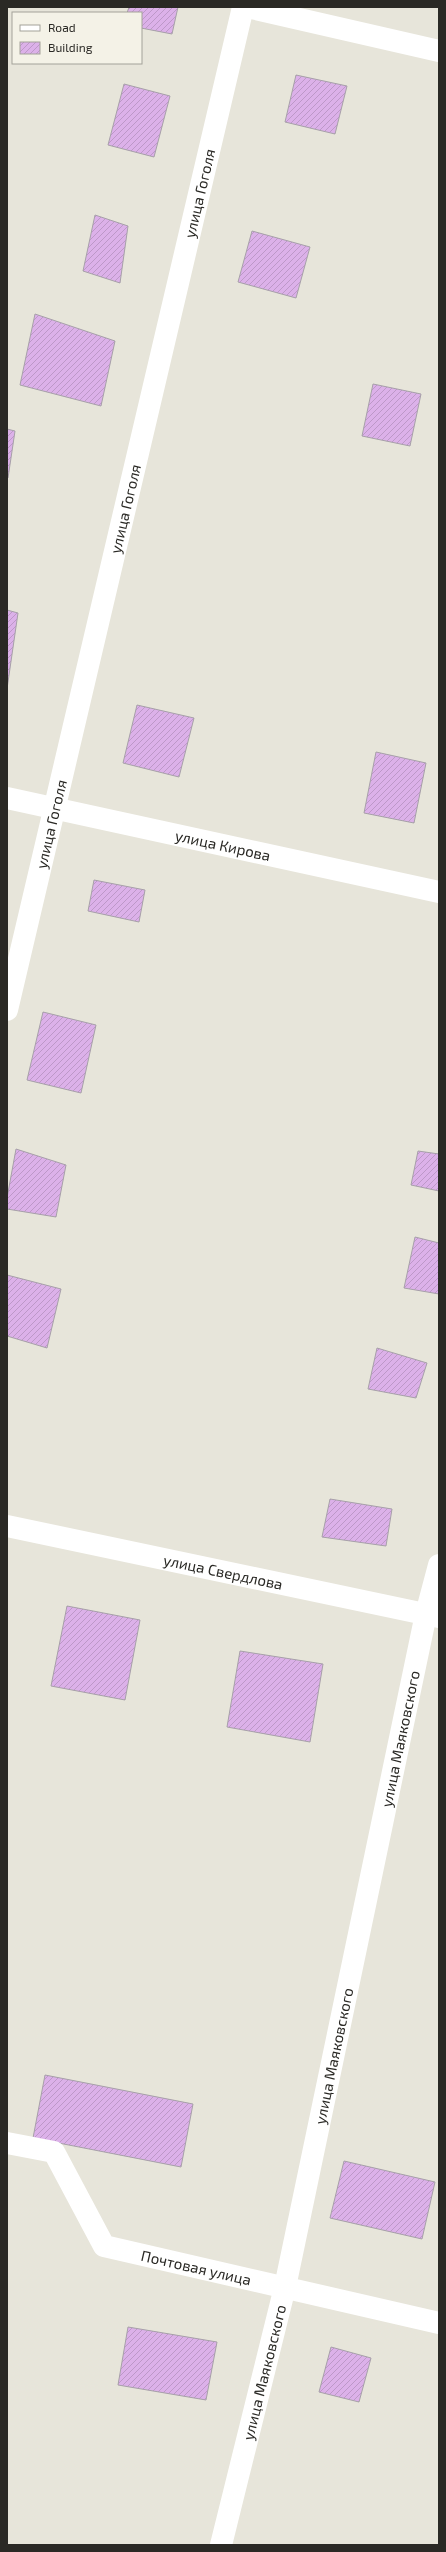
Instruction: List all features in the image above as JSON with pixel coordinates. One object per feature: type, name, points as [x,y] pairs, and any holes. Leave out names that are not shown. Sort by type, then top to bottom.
[{"type":"street","name":"улица Гоголя","points":[[7,1010],[244,7]]},
{"type":"street","points":[[247,7],[439,51]]},
{"type":"street","name":"улица Кирова","points":[[7,798],[55,807],[439,892]]},
{"type":"street","name":"улица Свердлова","points":[[7,1526],[433,1616]]},
{"type":"street","name":"улица Маяковского","points":[[221,2545],[285,2287],[433,1616],[439,1565]]},
{"type":"street","name":"Почтовая улица","points":[[7,2143],[54,2152],[104,2246],[439,2323]]},
{"type":"building","points":[[129,7],[178,7],[172,34],[142,28],[142,12],[127,12]]},
{"type":"building","points":[[296,75],[347,86],[335,134],[285,122]]},
{"type":"building","points":[[124,84],[170,96],[154,157],[108,145]]},
{"type":"building","points":[[95,215],[128,226],[120,283],[83,271]]},
{"type":"building","points":[[252,231],[310,247],[296,298],[238,282]]},
{"type":"building","points":[[35,314],[115,341],[101,406],[20,385]]},
{"type":"building","points":[[373,384],[421,394],[410,446],[362,436]]},
{"type":"building","points":[[7,429],[15,431],[8,478],[7,478]]},
{"type":"building","points":[[7,610],[18,613],[7,689]]},
{"type":"building","points":[[137,705],[194,718],[179,777],[123,763]]},
{"type":"building","points":[[376,752],[426,763],[414,823],[364,813]]},
{"type":"building","points":[[94,880],[145,890],[139,922],[88,911]]},
{"type":"building","points":[[43,1012],[96,1025],[81,1093],[27,1080]]},
{"type":"building","points":[[16,1149],[66,1165],[56,1217],[7,1209],[7,1198]]},
{"type":"building","points":[[418,1151],[439,1154],[439,1191],[411,1185]]},
{"type":"building","points":[[415,1237],[439,1243],[439,1294],[404,1288]]},
{"type":"building","points":[[7,1275],[61,1289],[47,1348],[7,1336]]},
{"type":"building","points":[[377,1348],[427,1363],[416,1398],[368,1389]]},
{"type":"building","points":[[330,1499],[392,1509],[386,1546],[322,1537]]},
{"type":"building","points":[[67,1606],[140,1620],[125,1700],[51,1686]]},
{"type":"building","points":[[240,1651],[323,1664],[310,1742],[227,1727]]},
{"type":"building","points":[[45,2075],[193,2104],[181,2167],[33,2138]]},
{"type":"building","points":[[344,2161],[435,2182],[422,2239],[330,2218]]},
{"type":"building","points":[[128,2327],[217,2342],[206,2400],[118,2385]]},
{"type":"building","points":[[331,2347],[371,2358],[359,2402],[319,2392]]}]
